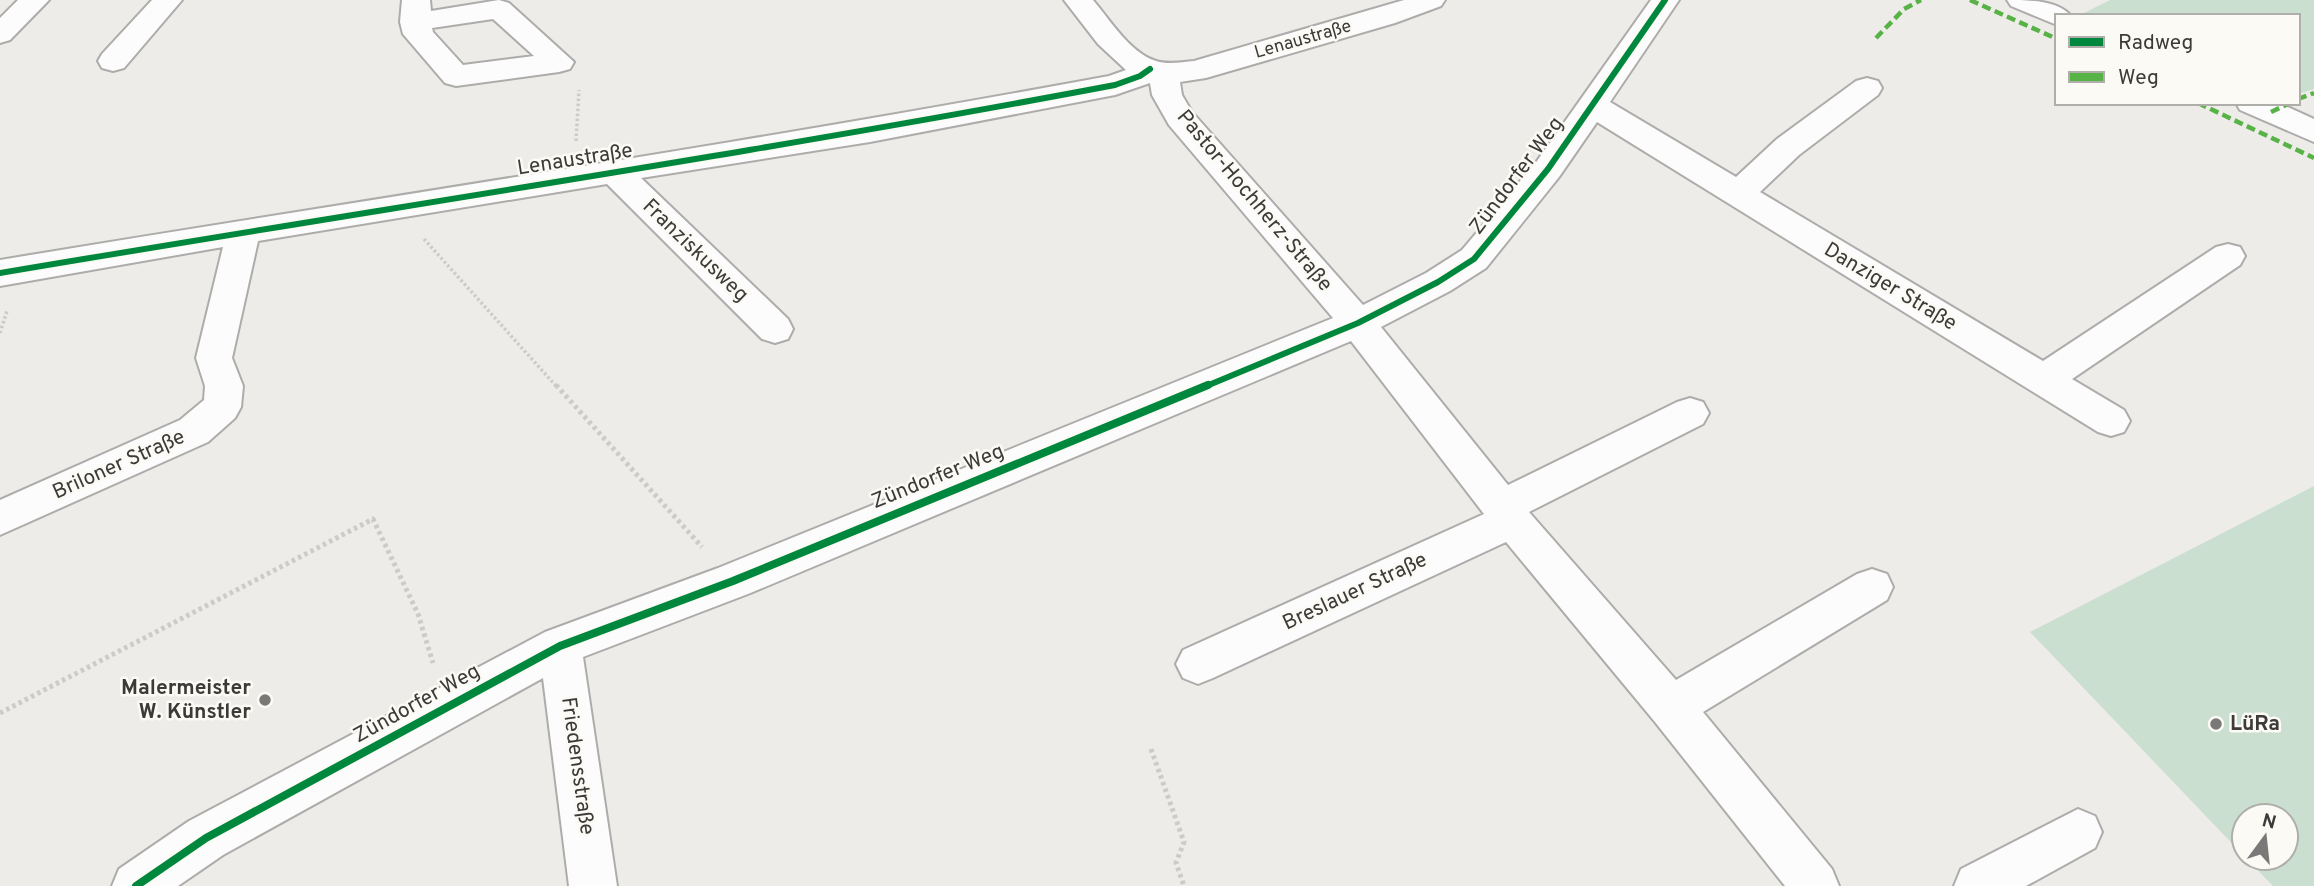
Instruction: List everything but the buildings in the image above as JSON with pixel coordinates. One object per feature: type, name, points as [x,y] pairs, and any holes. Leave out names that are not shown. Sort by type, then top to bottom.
[{"type":"street","points":[[0,34],[35,0]]},
{"type":"street","points":[[113,61],[168,0]]},
{"type":"street","points":[[1077,0],[1130,58],[1162,71]]},
{"type":"street","name":"Lenaustraße","points":[[0,273],[995,109],[1115,85],[1162,71],[1195,71],[1372,21],[1431,0]]},
{"type":"street","name":"Zündorfer Weg","points":[[136,886],[206,838],[560,646],[733,581],[1358,323],[1438,282],[1474,259],[1548,169],[1665,0]]},
{"type":"street","points":[[2021,0],[2055,15]]},
{"type":"street","name":"Pastor-Hochherz-Straße","points":[[1162,71],[1167,95],[1180,118],[1358,323]]},
{"type":"street","points":[[1737,195],[1788,147],[1867,88]]},
{"type":"street","name":"Danziger Straße","points":[[1591,104],[2111,421]]},
{"type":"street","points":[[2256,105],[2314,131]]},
{"type":"street","name":"Franziskusweg","points":[[615,172],[775,329]]},
{"type":"street","name":"Briloner Straße","points":[[0,518],[194,431],[222,407],[223,386],[214,358],[243,233]]},
{"type":"street","points":[[2043,380],[2228,256]]},
{"type":"street","points":[[1358,323],[1506,513],[1671,707],[1815,886]]},
{"type":"street","name":"Breslauer Straße","points":[[1198,664],[1506,513],[1690,413]]},
{"type":"street","points":[[1671,707],[1872,587]]},
{"type":"street","name":"Friedensstraße","points":[[560,646],[593,886]]},
{"type":"street","points":[[1978,886],[2078,832]]},
{"type":"path","points":[[575,178],[580,83]]},
{"type":"path","points":[[395,206],[733,581]]},
{"type":"path","points":[[0,713],[373,519],[418,614],[448,708]]},
{"type":"path","points":[[1152,749],[1184,842],[1176,863],[1184,886]]},
{"type":"green space","points":[[2110,0],[2314,0],[2314,89],[2300,93],[2300,14],[2082,14]]},
{"type":"green space","name":"LüRa","points":[[2314,486],[2314,886],[2273,886],[2260,872],[2300,872],[2300,802],[2230,802],[2230,841],[2030,632]]},
{"type":"marked path","points":[[1876,38],[1904,9],[1921,0]]},
{"type":"marked path","points":[[1970,0],[2055,38]]},
{"type":"marked path","points":[[2300,98],[2314,93]]},
{"type":"marked path","points":[[2202,105],[2314,158]]},
{"type":"marked path","points":[[2271,112],[2286,105]]},
{"type":"cycle path","points":[[136,886],[206,838],[560,646],[733,581],[1358,323],[1438,282],[1474,259],[1548,169],[1665,0]]},
{"type":"cycle path","points":[[0,273],[395,206],[870,131],[1115,85],[1140,76],[1150,69]]},
{"type":"place","name":"Malermeister W. Künstler","points":[[265,700]]},
{"type":"place","name":"LüRa","points":[[2216,724]]}]
